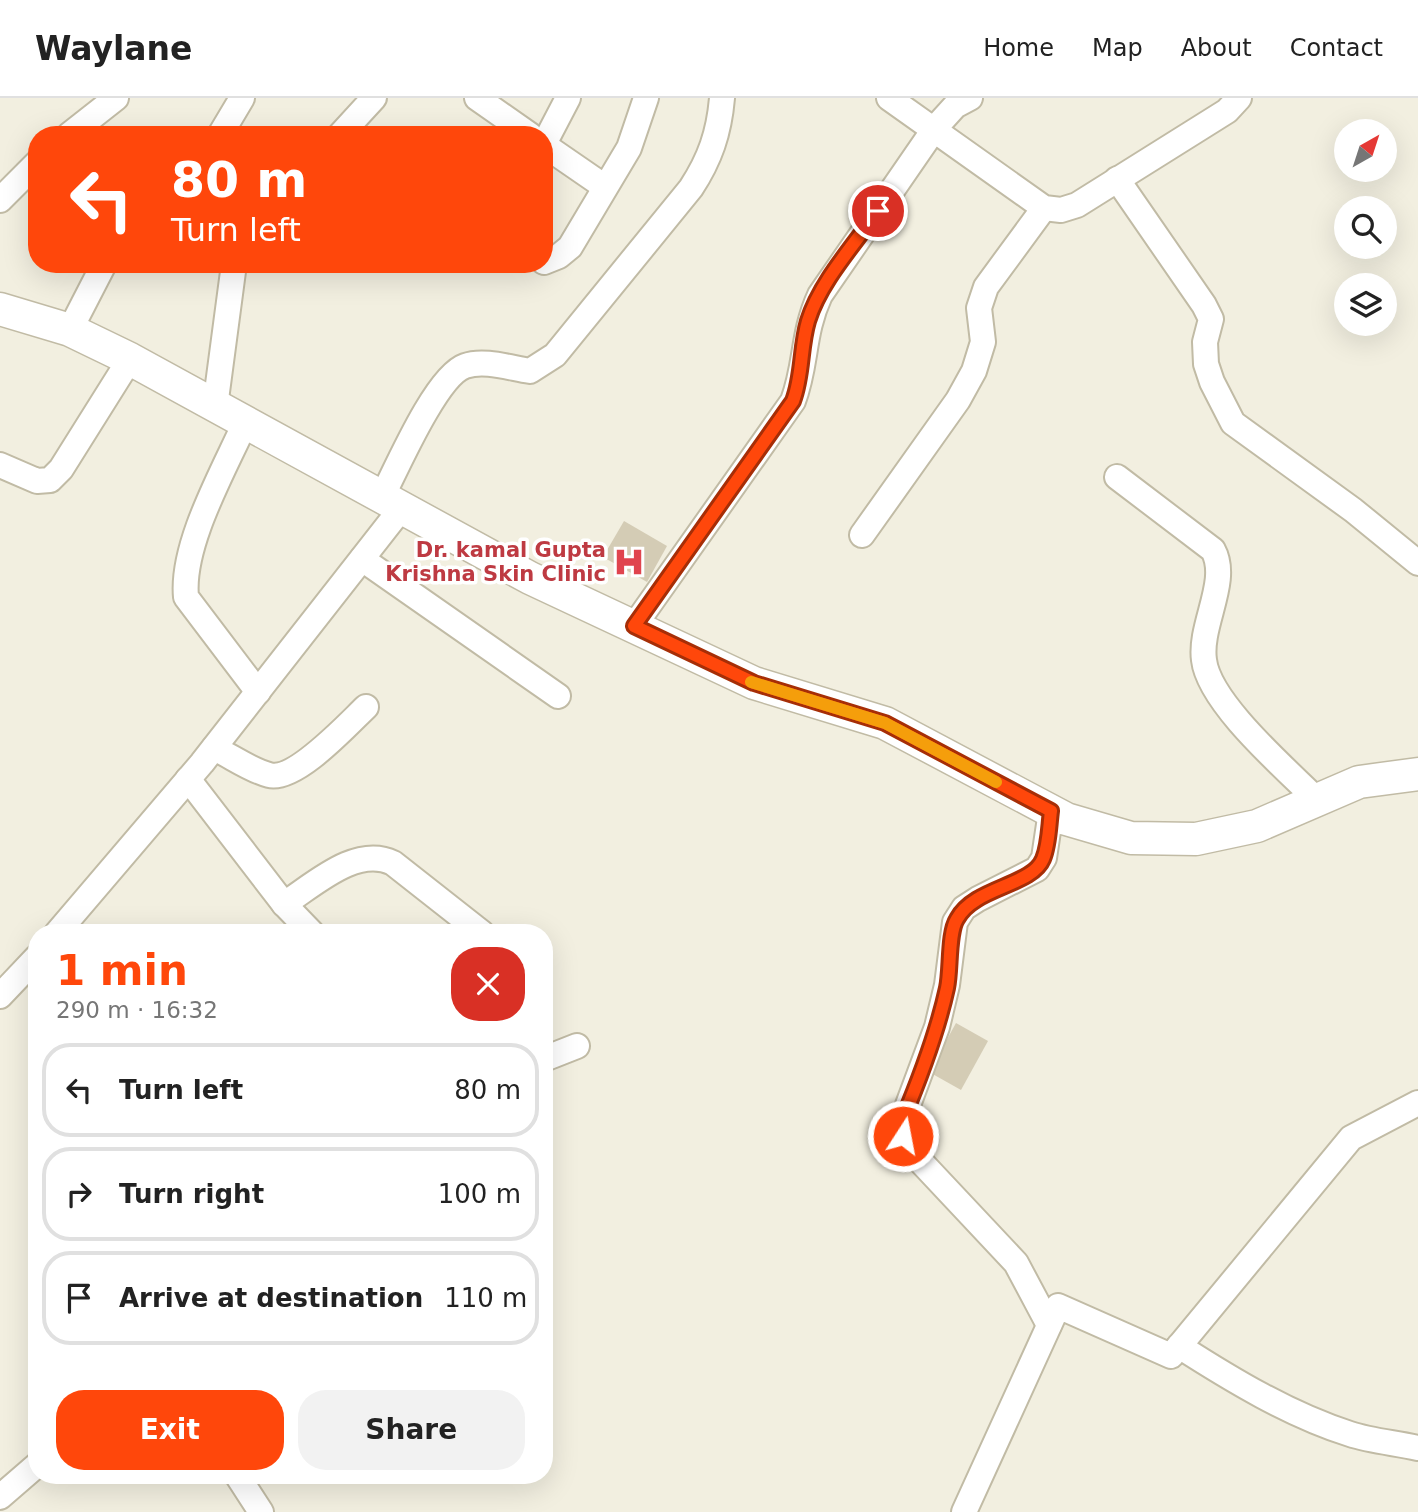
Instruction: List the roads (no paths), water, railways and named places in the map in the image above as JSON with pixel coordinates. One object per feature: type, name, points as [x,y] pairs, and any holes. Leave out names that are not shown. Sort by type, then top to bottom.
[{"type":"street","points":[[80,126],[116,98]]},
{"type":"street","points":[[225,126],[242,98]]},
{"type":"street","points":[[348,126],[374,98]]},
{"type":"street","points":[[477,98],[517,126]]},
{"type":"street","points":[[553,127],[568,98]]},
{"type":"street","points":[[553,258],[570,247],[629,148],[646,98]]},
{"type":"street","points":[[65,924],[214,748],[362,559],[391,504],[434,397],[463,366],[478,364],[530,371],[555,355],[691,188],[707,163],[719,129],[722,98]]},
{"type":"street","points":[[889,98],[935,128],[1044,208],[1061,210],[1077,205],[1227,111],[1239,98]]},
{"type":"street","points":[[634,626],[793,401],[801,381],[808,320],[820,295],[935,128],[956,106],[970,98]]},
{"type":"street","points":[[553,150],[606,187]]},
{"type":"street","points":[[0,200],[28,172]]},
{"type":"street","points":[[1117,179],[1208,312],[1211,319],[1205,342],[1206,363],[1212,382],[1233,423],[1353,510],[1418,563]]},
{"type":"street","points":[[862,535],[958,400],[974,371],[983,342],[979,308],[986,287],[1044,208]]},
{"type":"street","points":[[70,330],[99,273]]},
{"type":"street","points":[[215,407],[233,273]]},
{"type":"street","points":[[0,309],[70,330],[130,359],[530,578],[754,683],[885,723],[1066,819],[1131,838],[1196,839],[1257,826],[1359,782],[1418,774]]},
{"type":"street","points":[[0,465],[37,481],[50,480],[61,469],[130,359]]},
{"type":"street","points":[[245,423],[188,554],[184,578],[186,597],[258,691]]},
{"type":"street","points":[[1117,477],[1213,550],[1219,562],[1219,578],[1211,603],[1203,659],[1212,684],[1261,743],[1317,800]]},
{"type":"street","points":[[362,559],[558,696]]},
{"type":"street","points":[[214,748],[270,776],[282,775],[299,767],[366,707]]},
{"type":"street","points":[[188,779],[284,904],[303,924]]},
{"type":"street","points":[[1049,1325],[1016,1263],[908,1148],[902,1121],[937,1027],[947,985],[955,922],[964,908],[978,898],[1037,869],[1044,858],[1051,811]]},
{"type":"street","points":[[284,904],[340,868],[365,858],[380,857],[393,863],[471,924]]},
{"type":"street","points":[[0,996],[28,966]]},
{"type":"street","points":[[553,1055],[577,1046]]},
{"type":"street","points":[[964,1512],[1058,1306],[1171,1356],[1351,1138],[1418,1104]]},
{"type":"street","points":[[1179,1346],[1220,1373],[1310,1419],[1352,1435],[1418,1448]]},
{"type":"street","points":[[0,1497],[28,1473]]},
{"type":"street","points":[[243,1484],[261,1512]]},
{"type":"place","name":"Dr. kamal Gupta Krishna Skin Clinic","points":[[629,562]]}]
